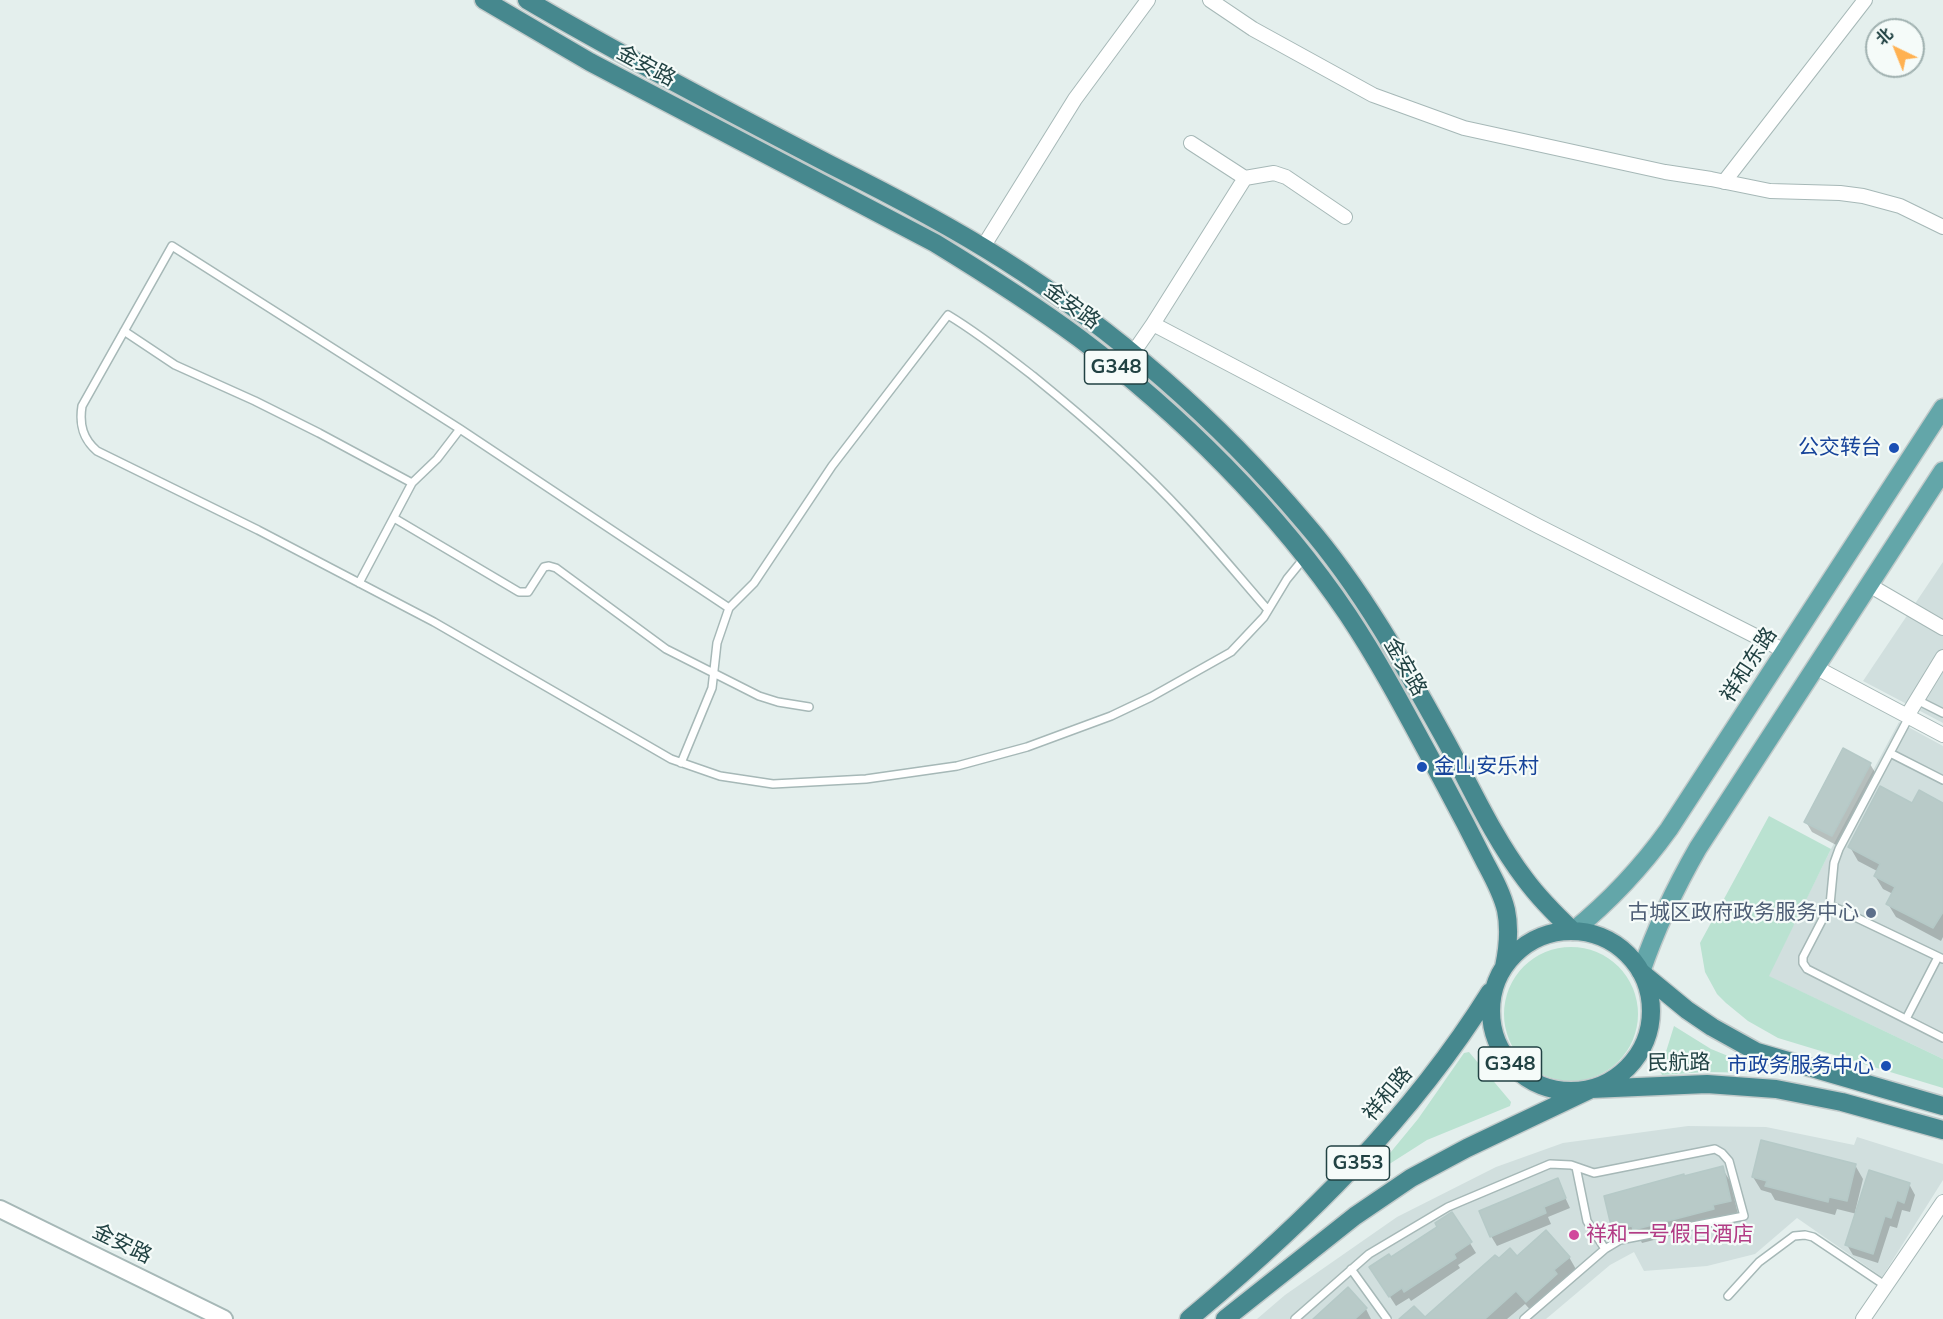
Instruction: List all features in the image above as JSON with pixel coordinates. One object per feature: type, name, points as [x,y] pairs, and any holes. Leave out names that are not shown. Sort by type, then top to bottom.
[{"type":"highway","name":"金安路","points":[[484,0],[590,62],[935,243],[1045,313],[1112,364],[1186,429],[1259,503],[1305,557],[1347,614],[1371,652],[1456,806],[1501,895],[1508,924],[1507,953],[1501,973]]},
{"type":"highway","name":"金安路","points":[[527,0],[601,43],[890,194],[983,247],[1057,296],[1133,353],[1201,413],[1308,525],[1338,565],[1390,641],[1506,852],[1542,900],[1573,932]]},
{"type":"highway","name":"G348","points":[[1573,932],[1597,935],[1610,941],[1627,955],[1641,972],[1651,1013],[1645,1041],[1629,1066],[1611,1080],[1591,1089],[1576,1091],[1547,1088],[1527,1078],[1510,1064],[1495,1039],[1491,1024],[1492,994],[1501,973],[1514,955],[1538,938],[1552,933],[1573,932]]},
{"type":"highway","name":"民航路","points":[[1641,972],[1687,1010],[1757,1052],[1943,1106]]},
{"type":"highway","name":"祥和路","points":[[1189,1319],[1298,1222],[1387,1132],[1446,1059],[1501,973]]},
{"type":"highway","name":"民航路","points":[[1591,1089],[1707,1084],[1776,1089],[1842,1102],[1943,1130]]},
{"type":"highway","name":"G353","points":[[1225,1319],[1328,1236],[1401,1185],[1467,1148],[1591,1089]]},
{"type":"main road","name":"祥和东路","points":[[1573,932],[1622,887],[1654,849],[1943,408]]},
{"type":"main road","points":[[1641,972],[1661,918],[1698,848],[1943,471]]},
{"type":"street","points":[[983,247],[1074,99],[1148,0]]},
{"type":"street","points":[[1210,0],[1253,30],[1373,95],[1464,128],[1665,172],[1770,191],[1863,196],[1900,206],[1943,226]]},
{"type":"street","points":[[1724,182],[1865,0]]},
{"type":"street","points":[[1191,143],[1245,178],[1274,173],[1286,177],[1345,217]]},
{"type":"street","points":[[1133,353],[1245,178]]},
{"type":"street","points":[[1153,324],[1538,526],[1785,651]]},
{"type":"street","points":[[1869,585],[1943,628]]},
{"type":"street","points":[[1908,717],[1943,657]]},
{"type":"street","points":[[1815,667],[1943,735]]},
{"type":"street","points":[[1863,1319],[1943,1202]]},
{"type":"street","name":"金安路","points":[[0,1209],[224,1319]]},
{"type":"lane","points":[[729,608],[460,429],[172,246],[82,406],[81,426],[91,446],[98,451],[434,622],[649,747],[681,763],[720,776],[772,784],[819,783],[911,774],[992,758],[1069,733],[1151,697],[1231,652],[1264,617],[1287,579],[1305,557]]},
{"type":"lane","points":[[681,763],[712,688],[717,643],[729,608],[754,583],[832,466],[948,315],[965,325],[1040,382],[1126,456],[1183,513],[1268,610]]},
{"type":"lane","points":[[124,331],[175,365],[255,401],[412,483]]},
{"type":"lane","points":[[359,583],[412,483],[437,459],[460,429]]},
{"type":"lane","points":[[394,518],[519,592],[528,592],[544,567],[556,568],[666,649],[759,696],[777,702],[809,707]]},
{"type":"lane","points":[[1917,700],[1943,713]]},
{"type":"lane","points":[[1908,717],[1839,849],[1834,863],[1830,905],[1803,957],[1803,963],[1807,969],[1943,1038]]},
{"type":"lane","points":[[1890,753],[1943,780]]},
{"type":"lane","points":[[1830,905],[1941,958],[1906,1019]]},
{"type":"lane","points":[[1295,1319],[1370,1254],[1448,1208],[1550,1164],[1576,1167],[1594,1173],[1714,1149],[1722,1153],[1729,1161],[1744,1216],[1620,1240],[1605,1249],[1524,1319]]},
{"type":"lane","points":[[1576,1167],[1587,1221],[1605,1249]]},
{"type":"lane","points":[[1728,1296],[1759,1262],[1794,1236],[1800,1235],[1813,1237],[1886,1286]]},
{"type":"lane","points":[[1351,1269],[1388,1319]]},
{"type":"shaded area","points":[[1943,562],[1943,723],[1863,681]]},
{"type":"shaded area","name":"古城区政府政务服务中心","points":[[1899,722],[1943,746],[1943,1059],[1768,976],[1831,849]]},
{"type":"shaded area","name":"祥和一号假日酒店","points":[[1688,1126],[1766,1127],[1854,1145],[1857,1137],[1943,1164],[1943,1180],[1882,1277],[1797,1218],[1755,1254],[1707,1266],[1644,1271],[1634,1252],[1610,1265],[1546,1319],[1257,1319],[1285,1295],[1397,1217],[1496,1167],[1563,1143]]},
{"type":"green space","points":[[1769,816],[1831,849],[1769,976],[1943,1059],[1943,1088],[1778,1038],[1748,1021],[1717,994],[1705,972],[1700,943]]},
{"type":"green space","points":[[1571,947],[1597,952],[1618,967],[1633,988],[1638,1014],[1633,1040],[1618,1061],[1597,1076],[1571,1081],[1545,1076],[1524,1061],[1509,1040],[1504,1014],[1509,988],[1524,967],[1545,952]]},
{"type":"green space","points":[[1674,1026],[1711,1049],[1760,1069],[1760,1073],[1705,1072],[1662,1075],[1660,1071]]},
{"type":"green space","points":[[1469,1052],[1511,1102],[1510,1106],[1427,1140],[1380,1170],[1376,1170],[1418,1119],[1464,1053]]},
{"type":"building","points":[[1843,748],[1871,763],[1832,836],[1804,822]]},
{"type":"building","points":[[1880,786],[1912,803],[1919,790],[1943,803],[1943,912],[1933,928],[1886,904],[1895,887],[1874,876],[1880,864],[1848,847]]},
{"type":"building","points":[[1761,1140],[1856,1164],[1847,1201],[1829,1197],[1828,1202],[1765,1186],[1767,1181],[1752,1177]]},
{"type":"building","points":[[1723,1166],[1731,1201],[1713,1205],[1714,1209],[1633,1230],[1632,1226],[1612,1230],[1604,1196]]},
{"type":"building","points":[[1869,1170],[1910,1183],[1904,1203],[1897,1200],[1891,1218],[1885,1216],[1873,1254],[1845,1245]]},
{"type":"building","points":[[1558,1178],[1566,1198],[1544,1207],[1546,1213],[1490,1237],[1479,1211]]},
{"type":"building","points":[[1452,1212],[1472,1242],[1454,1254],[1456,1258],[1404,1292],[1402,1288],[1389,1297],[1369,1267],[1389,1254],[1391,1257],[1437,1227],[1435,1223]]},
{"type":"building","points":[[1546,1230],[1570,1257],[1554,1270],[1557,1274],[1526,1302],[1516,1291],[1485,1319],[1399,1319],[1414,1306],[1425,1317],[1495,1255],[1499,1258],[1510,1248],[1517,1256]]},
{"type":"building","points":[[1348,1287],[1367,1308],[1355,1319],[1313,1319]]},
{"type":"place","name":"公交转台","points":[[1894,448]]},
{"type":"place","name":"金山安乐村","points":[[1422,767]]},
{"type":"place","name":"古城区政府政务服务中心","points":[[1871,913]]},
{"type":"place","name":"市政务服务中心","points":[[1886,1066]]},
{"type":"place","name":"祥和一号假日酒店","points":[[1574,1235]]}]
